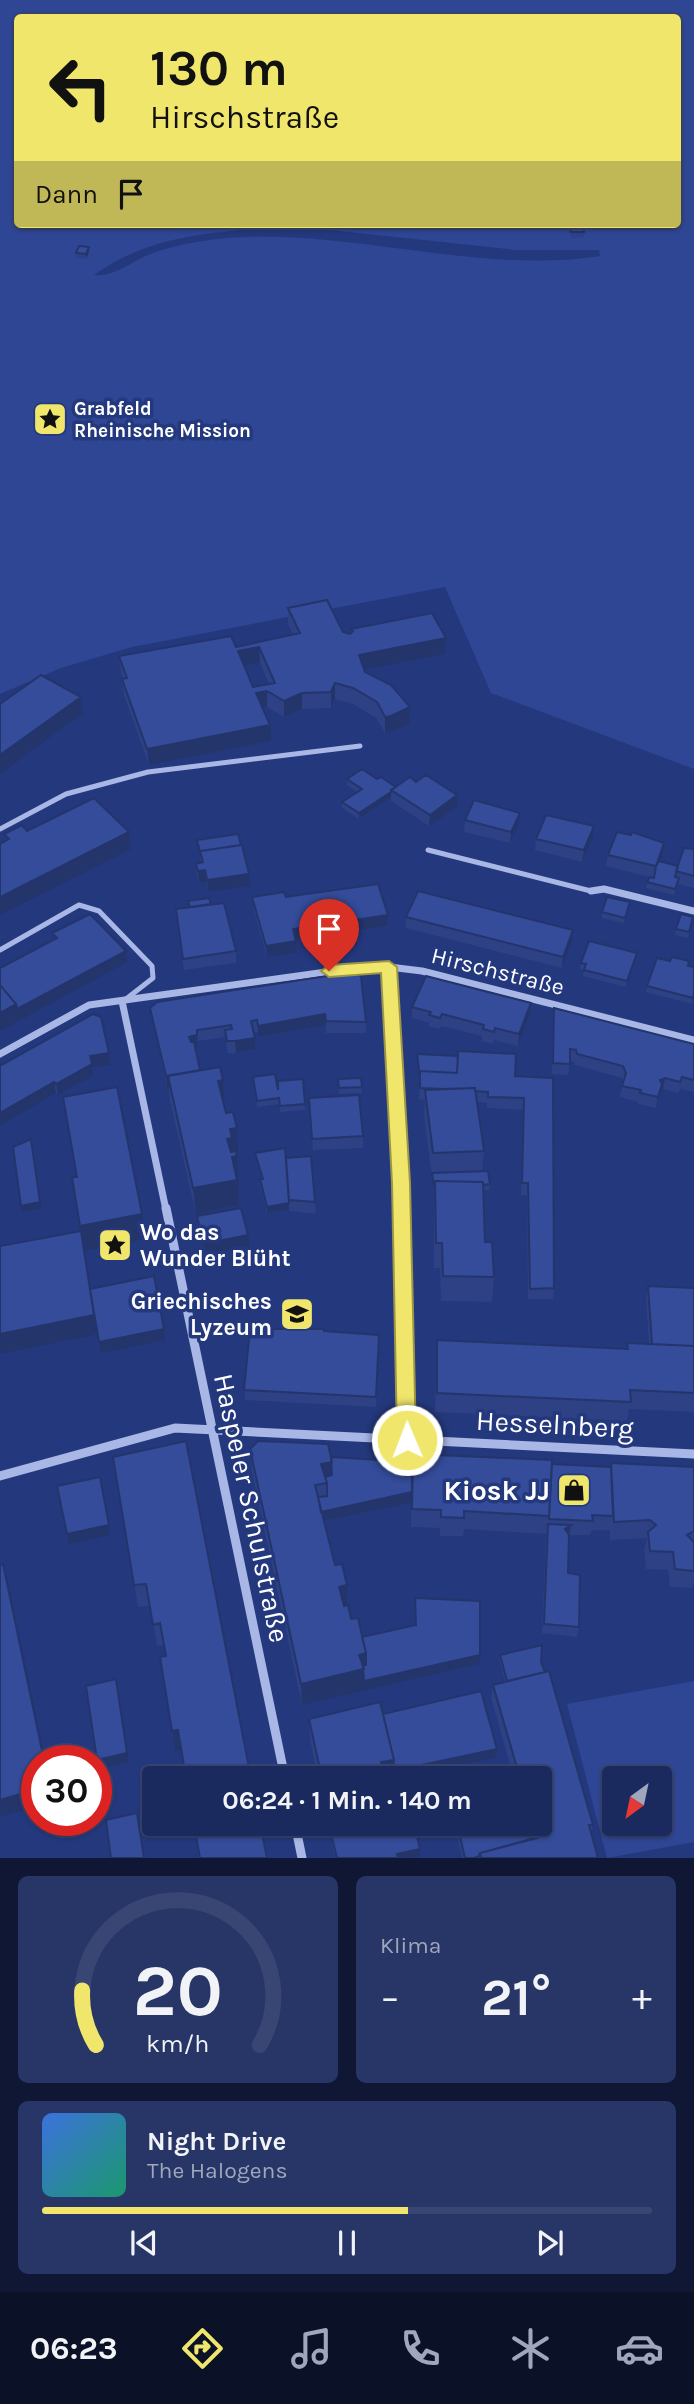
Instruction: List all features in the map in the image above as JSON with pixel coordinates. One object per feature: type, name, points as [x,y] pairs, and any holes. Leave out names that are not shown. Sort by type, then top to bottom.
[{"type":"street","points":[[592,891],[604,889],[694,911]]},
{"type":"street","points":[[389,967],[401,1183],[407,1440]]},
{"type":"street","name":"Hirschstraße","points":[[0,1054],[89,1005],[355,968],[389,967],[422,971],[694,1040]]},
{"type":"street","name":"Haspeler Schulstraße","points":[[122,1001],[282,1766]]},
{"type":"street","name":"Hesselnberg","points":[[0,1476],[175,1428],[694,1454]]},
{"type":"street","points":[[297,1836],[302,1858]]},
{"type":"lane","points":[[0,829],[66,794],[148,772],[360,746]]},
{"type":"lane","points":[[428,850],[592,891]]},
{"type":"lane","points":[[0,950],[79,905],[99,911],[152,966],[153,978],[122,1001]]},
{"type":"shaded area","points":[[0,0],[694,0],[694,769],[491,693],[445,587],[132,647],[61,668],[0,694]]},
{"type":"shaded area","points":[[694,1681],[694,1842],[607,1858],[567,1704]]},
{"type":"building","points":[[570,228],[583,228],[584,232],[571,232]]},
{"type":"building","points":[[79,246],[89,247],[86,254],[76,253]]},
{"type":"building","points":[[327,600],[343,632],[350,634],[353,631],[351,629],[432,613],[446,638],[359,655],[365,672],[391,685],[410,707],[391,716],[385,717],[377,702],[353,688],[335,683],[331,692],[302,693],[284,701],[267,691],[256,693],[270,725],[147,749],[122,679],[127,678],[119,656],[231,636],[236,647],[300,633],[288,608]],"holes":[[[259,647],[275,683],[253,687],[238,651]]]},
{"type":"building","points":[[41,675],[81,697],[0,755],[0,704]]},
{"type":"building","points":[[362,769],[396,787],[359,813],[342,802],[362,789],[347,779]]},
{"type":"building","points":[[426,775],[457,795],[430,815],[391,790],[410,777],[416,782]]},
{"type":"building","points":[[94,798],[129,832],[0,897],[0,844],[9,839],[4,834],[22,825],[27,831]]},
{"type":"building","points":[[474,800],[520,813],[511,832],[465,820]]},
{"type":"building","points":[[546,815],[594,826],[584,850],[536,839]]},
{"type":"building","points":[[617,832],[631,835],[632,832],[664,843],[656,866],[608,855]]},
{"type":"building","points":[[238,834],[241,845],[200,851],[201,856],[197,840]]},
{"type":"building","points":[[242,845],[249,874],[207,880],[205,870],[198,871],[196,864],[203,862],[200,851]]},
{"type":"building","points":[[684,848],[694,849],[694,876],[676,871]]},
{"type":"building","points":[[659,861],[678,866],[675,877],[679,878],[675,889],[647,882],[650,877],[654,878]]},
{"type":"building","points":[[378,884],[388,915],[293,929],[296,941],[266,946],[252,897],[284,892],[286,897]]},
{"type":"building","points":[[418,891],[573,930],[563,957],[406,917]]},
{"type":"building","points":[[607,897],[630,902],[625,918],[602,912]]},
{"type":"building","points":[[209,898],[211,904],[190,907],[188,901]]},
{"type":"building","points":[[224,903],[236,951],[183,959],[176,909]]},
{"type":"building","points":[[90,914],[126,951],[17,1009],[0,985],[0,968],[57,938],[52,933]]},
{"type":"building","points":[[681,914],[693,917],[689,932],[676,929]]},
{"type":"building","points":[[589,941],[637,953],[627,981],[584,970],[586,964],[581,963]]},
{"type":"building","points":[[672,957],[689,961],[688,966],[694,967],[693,998],[647,986],[657,958],[670,961]]},
{"type":"building","points":[[353,972],[361,976],[366,1022],[326,1021],[325,1014],[258,1026],[257,1020],[251,1021],[255,1038],[235,1041],[227,1041],[225,1030],[232,1029],[231,1025],[197,1030],[197,1035],[189,1037],[191,1042],[194,1042],[200,1070],[166,1076],[150,1008],[157,1002]]},
{"type":"building","points":[[426,976],[531,1003],[519,1034],[495,1028],[494,1032],[483,1029],[484,1025],[442,1014],[440,1018],[429,1015],[431,1012],[412,1007]]},
{"type":"building","points":[[0,985],[16,1004],[0,1013]]},
{"type":"building","points":[[554,1008],[694,1044],[694,1080],[682,1077],[680,1082],[665,1078],[660,1080],[662,1084],[658,1097],[622,1086],[626,1073],[623,1066],[577,1054],[576,1050],[570,1049],[570,1064],[553,1063]]},
{"type":"building","points":[[93,1014],[101,1017],[109,1053],[90,1056],[92,1064],[0,1113],[0,1066]]},
{"type":"building","points":[[458,1051],[516,1054],[515,1076],[553,1078],[554,1288],[530,1289],[528,1183],[522,1183],[524,1098],[488,1097],[488,1092],[475,1091],[475,1088],[420,1088],[420,1071],[457,1073]]},
{"type":"building","points":[[417,1054],[458,1056],[457,1073],[420,1071],[420,1077]]},
{"type":"building","points":[[220,1067],[223,1080],[218,1081],[226,1113],[233,1112],[237,1128],[230,1129],[232,1138],[227,1139],[231,1152],[236,1151],[237,1156],[232,1157],[237,1180],[193,1188],[168,1076]]},
{"type":"building","points":[[275,1074],[278,1090],[278,1081],[303,1079],[305,1104],[280,1106],[279,1098],[257,1101],[253,1077]]},
{"type":"building","points":[[361,1078],[362,1087],[339,1088],[338,1079]]},
{"type":"building","points":[[117,1087],[142,1214],[80,1226],[72,1177],[77,1177],[63,1097]]},
{"type":"building","points":[[475,1088],[484,1151],[433,1153],[425,1090]]},
{"type":"building","points":[[359,1095],[363,1136],[312,1139],[309,1098]]},
{"type":"building","points":[[31,1139],[40,1202],[21,1206],[13,1147]]},
{"type":"building","points":[[285,1148],[289,1203],[267,1207],[260,1179],[263,1179],[255,1153]]},
{"type":"building","points":[[311,1156],[315,1202],[289,1200],[286,1158]]},
{"type":"building","points":[[488,1171],[490,1184],[435,1181],[434,1187],[432,1173]]},
{"type":"building","points":[[435,1181],[483,1182],[485,1242],[492,1242],[494,1277],[443,1276],[442,1243],[436,1243]]},
{"type":"building","points":[[241,1208],[248,1235],[203,1244],[197,1216]]},
{"type":"building","points":[[81,1231],[94,1315],[0,1334],[0,1246]]},
{"type":"building","points":[[154,1276],[164,1329],[99,1342],[90,1289]]},
{"type":"building","points":[[648,1286],[694,1288],[694,1346],[652,1344]]},
{"type":"building","points":[[250,1329],[324,1329],[379,1335],[376,1397],[244,1390]]},
{"type":"building","points":[[437,1340],[628,1349],[627,1343],[694,1346],[694,1393],[630,1390],[631,1402],[437,1393]]},
{"type":"building","points":[[186,1441],[249,1766],[184,1766],[178,1730],[172,1731],[160,1657],[166,1656],[160,1623],[153,1625],[146,1584],[134,1585],[113,1457]]},
{"type":"building","points":[[258,1441],[328,1444],[332,1462],[321,1464],[327,1483],[315,1485],[335,1565],[342,1564],[347,1585],[339,1587],[344,1606],[348,1605],[351,1619],[358,1618],[366,1653],[359,1655],[364,1669],[301,1684],[250,1449]]},
{"type":"building","points":[[413,1454],[552,1460],[549,1516],[464,1511],[464,1518],[441,1517],[441,1510],[412,1509]]},
{"type":"building","points":[[331,1457],[412,1462],[412,1492],[321,1512],[318,1497],[327,1496],[325,1477],[332,1475]]},
{"type":"building","points":[[611,1463],[694,1467],[694,1531],[687,1535],[694,1542],[694,1571],[675,1569],[673,1552],[650,1551],[648,1532],[656,1525],[650,1520],[614,1522]]},
{"type":"building","points":[[552,1464],[611,1467],[613,1516],[592,1515],[593,1521],[549,1519]]},
{"type":"building","points":[[100,1477],[109,1525],[67,1534],[57,1486]]},
{"type":"building","points":[[548,1524],[571,1525],[565,1529],[569,1535],[568,1573],[580,1575],[579,1627],[544,1624]]},
{"type":"building","points":[[3,1564],[41,1745],[21,1745],[21,1794],[0,1800],[0,1565]]},
{"type":"building","points":[[415,1598],[480,1601],[480,1655],[364,1681],[366,1653],[362,1637],[416,1625]]},
{"type":"building","points":[[542,1645],[541,1662],[545,1672],[507,1681],[500,1655]]},
{"type":"building","points":[[549,1671],[593,1825],[589,1825],[598,1858],[481,1858],[480,1853],[537,1838],[536,1836],[552,1836],[552,1766],[517,1766],[493,1685]]},
{"type":"building","points":[[116,1679],[127,1753],[112,1756],[112,1745],[95,1745],[86,1686]]},
{"type":"building","points":[[481,1691],[497,1749],[417,1766],[393,1766],[383,1714]]},
{"type":"building","points":[[380,1702],[394,1760],[381,1762],[382,1766],[319,1766],[309,1719]]},
{"type":"building","points":[[137,1813],[144,1858],[111,1858],[108,1836],[112,1836],[112,1819]]},
{"type":"building","points":[[196,1836],[262,1836],[267,1858],[200,1858]]},
{"type":"building","points":[[332,1836],[417,1836],[420,1849],[397,1854],[398,1858],[337,1858]]},
{"type":"building","points":[[460,1836],[534,1836],[480,1853],[474,1858],[465,1858]]},
{"type":"place","name":"Grabfeld Rheinische Mission","points":[[50,419]]},
{"type":"place","name":"Wo das Wunder Blüht","points":[[115,1245]]},
{"type":"place","name":"Griechisches Lyzeum","points":[[297,1314]]},
{"type":"place","name":"Kiosk JJ","points":[[574,1490]]},
{"type":"route","points":[[329,971],[389,967],[401,1183],[407,1440]]}]
